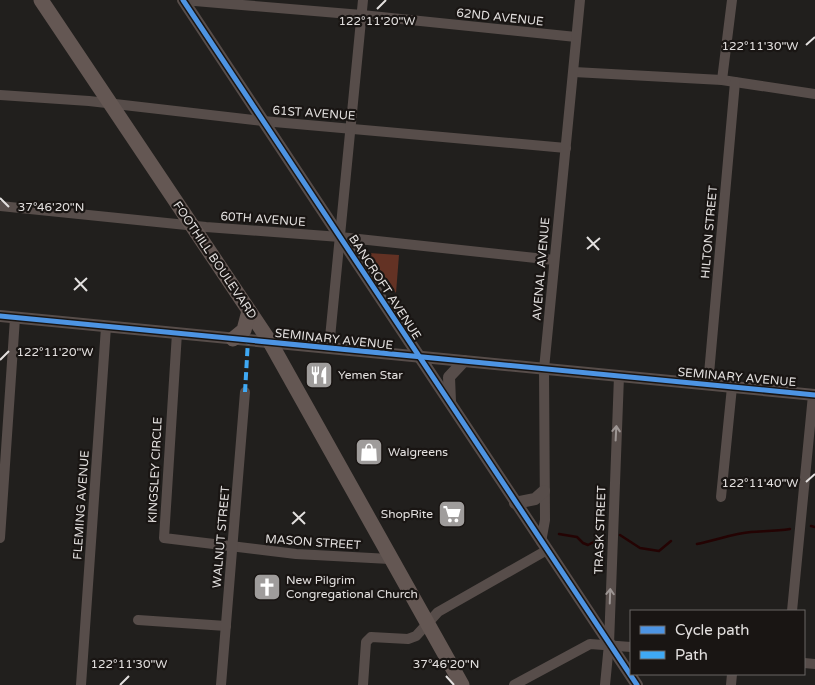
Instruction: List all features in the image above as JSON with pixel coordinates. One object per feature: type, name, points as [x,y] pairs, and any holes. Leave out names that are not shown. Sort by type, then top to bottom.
[{"type":"main road","name":"FOOTHILL BOULEVARD","points":[[41,0],[270,342],[462,685]]},
{"type":"main road","points":[[233,339],[244,330],[249,311]]},
{"type":"street","name":"62ND AVENUE","points":[[183,0],[362,15],[576,37]]},
{"type":"street","name":"BANCROFT AVENUE","points":[[183,0],[630,675]]},
{"type":"street","points":[[329,348],[364,0]]},
{"type":"street","name":"AVENAL AVENUE","points":[[544,546],[544,369],[580,0]]},
{"type":"street","points":[[722,80],[732,0]]},
{"type":"street","points":[[574,72],[722,80],[815,94]]},
{"type":"street","name":"HILTON STREET","points":[[708,384],[735,82]]},
{"type":"street","name":"61ST AVENUE","points":[[0,95],[111,104],[264,122],[352,128],[566,148]]},
{"type":"street","name":"60TH AVENUE","points":[[0,206],[192,226],[340,237],[554,260]]},
{"type":"street","name":"SEMINARY AVENUE","points":[[0,316],[814,395]]},
{"type":"street","points":[[0,538],[15,318]]},
{"type":"street","name":"FLEMING AVENUE","points":[[81,685],[106,327]]},
{"type":"street","name":"KINGSLEY CIRCLE","points":[[177,334],[164,538],[233,547]]},
{"type":"street","points":[[451,406],[449,377],[464,361]]},
{"type":"street","name":"TRASK STREET","points":[[605,685],[609,644],[619,376]]},
{"type":"street","points":[[721,498],[732,387]]},
{"type":"street","name":"WALNUT STREET","points":[[221,685],[245,392]]},
{"type":"street","points":[[792,610],[814,395]]},
{"type":"street","points":[[515,503],[535,499],[544,491]]},
{"type":"street","points":[[363,685],[366,642],[371,637],[408,638],[421,633],[427,623],[438,612],[544,546]]},
{"type":"street","name":"MASON STREET","points":[[233,547],[296,554],[390,559]]},
{"type":"street","points":[[138,620],[226,626]]},
{"type":"street","points":[[514,685],[590,644],[630,647]]},
{"type":"shaded area","points":[[369,254],[399,255],[396,293]]},
{"type":"waterway","points":[[811,526],[815,527]]},
{"type":"waterway","points":[[697,544],[731,535],[790,529]]},
{"type":"waterway","points":[[559,534],[577,537],[588,545],[603,537]]},
{"type":"waterway","points":[[620,535],[640,548],[659,551],[671,541]]},
{"type":"marked path","points":[[245,392],[248,340]]},
{"type":"cycle path","points":[[183,0],[630,674]]},
{"type":"cycle path","points":[[0,316],[815,395]]},
{"type":"cycle path","points":[[630,675],[637,685]]},
{"type":"place","name":"Yemen Star","points":[[319,375]]},
{"type":"place","name":"Walgreens","points":[[369,452]]},
{"type":"place","name":"ShopRite","points":[[452,514]]},
{"type":"place","name":"New Pilgrim Congregational Church","points":[[267,587]]}]
